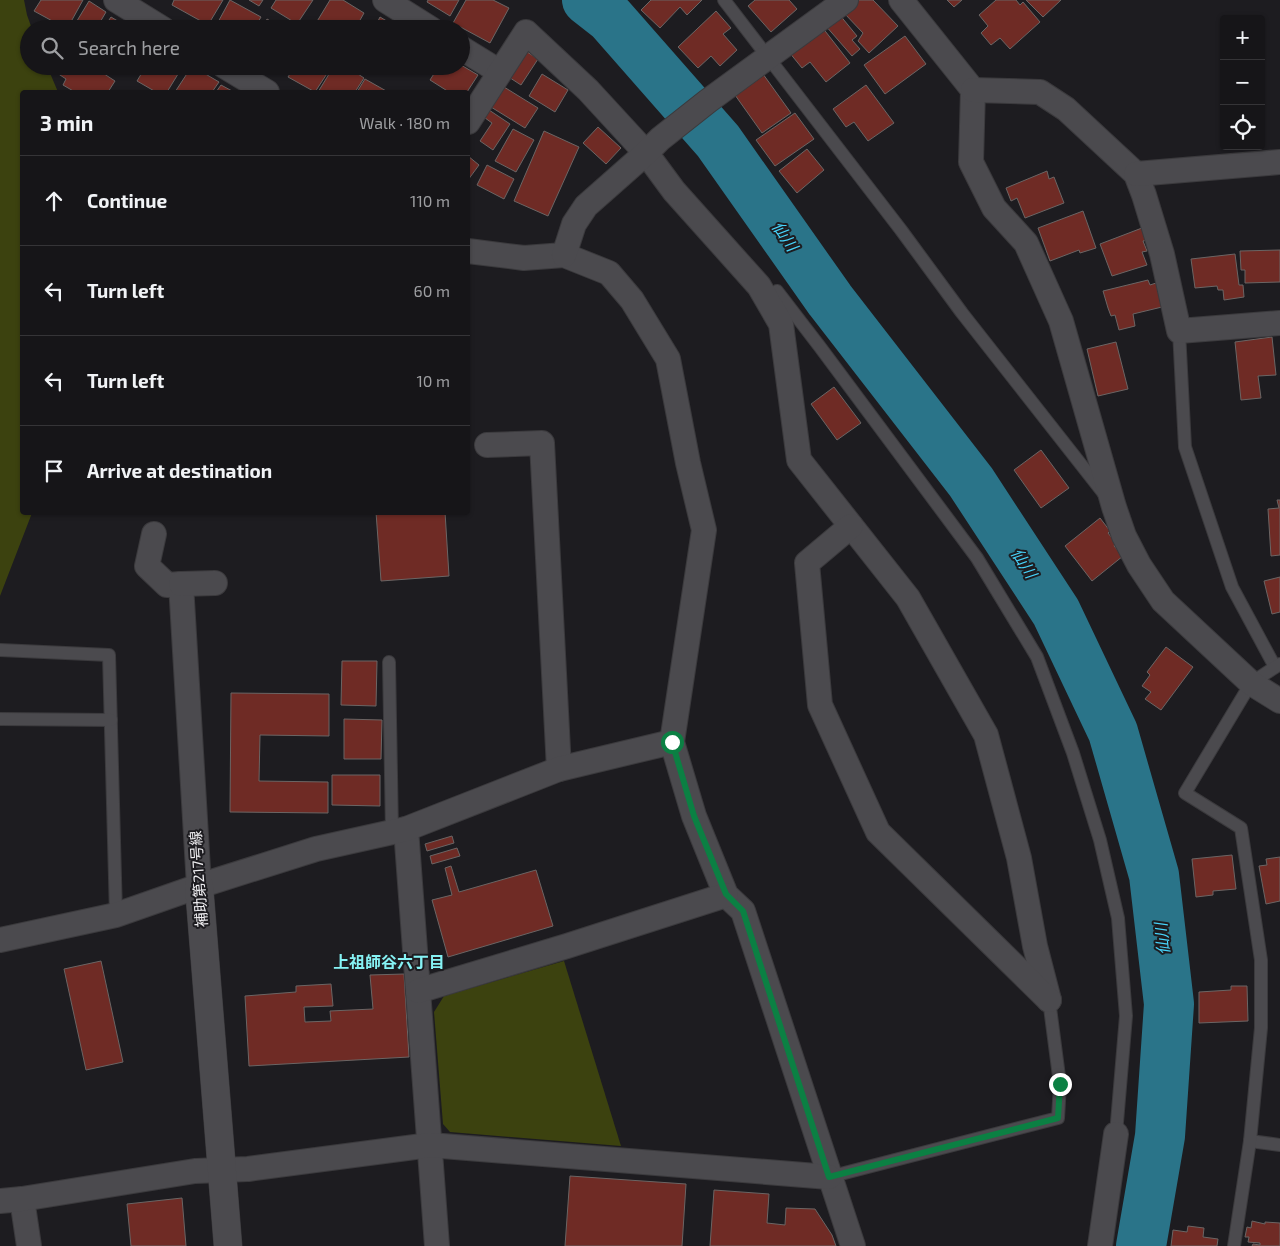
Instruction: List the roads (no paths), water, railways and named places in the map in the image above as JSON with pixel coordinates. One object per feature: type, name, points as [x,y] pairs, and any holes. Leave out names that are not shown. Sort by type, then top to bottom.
[{"type":"street","points":[[116,0],[148,20]]},
{"type":"street","points":[[385,0],[417,20]]},
{"type":"street","points":[[564,255],[574,224],[586,206],[646,154],[660,139],[708,101],[846,0]]},
{"type":"street","points":[[901,0],[973,90],[971,162],[994,208],[1026,243],[1061,321],[1114,507],[1124,536],[1139,565],[1163,601],[1251,683],[1280,701]]},
{"type":"street","points":[[470,119],[526,32],[588,90],[646,154],[674,191],[759,286],[781,324],[799,460],[908,598],[986,734],[1019,858],[1035,946],[1049,1000]]},
{"type":"street","points":[[470,54],[500,72]]},
{"type":"street","points":[[239,75],[264,90]]},
{"type":"street","points":[[973,90],[1040,92],[1066,109],[1136,174],[1162,254],[1179,331],[1280,323]]},
{"type":"street","points":[[1136,174],[1280,162]]},
{"type":"street","points":[[470,251],[524,258],[564,255],[608,274],[632,300],[668,358],[688,463],[704,530],[672,742],[694,816],[726,894],[743,911],[853,1246]]},
{"type":"street","points":[[487,445],[542,443],[559,770]]},
{"type":"street","points":[[851,526],[807,563],[820,705],[878,832],[1049,1000]]},
{"type":"street","points":[[154,534],[147,566],[167,585],[215,583]]},
{"type":"street","name":"補助第217号線","points":[[181,584],[199,886],[228,1246]]},
{"type":"street","points":[[0,940],[116,915],[199,886],[316,849],[399,830],[559,770],[672,742]]},
{"type":"street","points":[[399,830],[418,991],[437,1246]]},
{"type":"street","points":[[418,991],[566,946],[726,894]]},
{"type":"street","points":[[1100,1246],[1116,1134]]},
{"type":"street","points":[[29,1246],[11,1200],[195,1171],[248,1169],[430,1145],[829,1177]]},
{"type":"lane","points":[[724,0],[901,230],[962,313],[1114,507]]},
{"type":"lane","points":[[777,291],[977,558],[1037,657],[1073,753],[1100,840],[1118,918],[1126,1016],[1116,1134]]},
{"type":"lane","points":[[1179,331],[1185,447],[1232,587],[1277,666],[1251,683],[1185,793],[1241,828],[1261,960],[1261,1028],[1250,1141],[1234,1246]]},
{"type":"lane","points":[[0,650],[109,656],[116,915]]},
{"type":"lane","points":[[389,662],[399,830]]},
{"type":"lane","points":[[0,719],[111,720]]},
{"type":"lane","points":[[829,1177],[1058,1118],[1060,1084],[1049,1000]]},
{"type":"lane","points":[[1250,1141],[1280,1145]]},
{"type":"waterway","name":"仙川","points":[[587,0],[610,18],[718,141],[830,300],[971,482],[1056,612],[1113,732],[1154,875],[1169,1004],[1160,1136],[1141,1246]]},
{"type":"district","name":"上祖師谷六丁目","points":[[389,962]]}]
